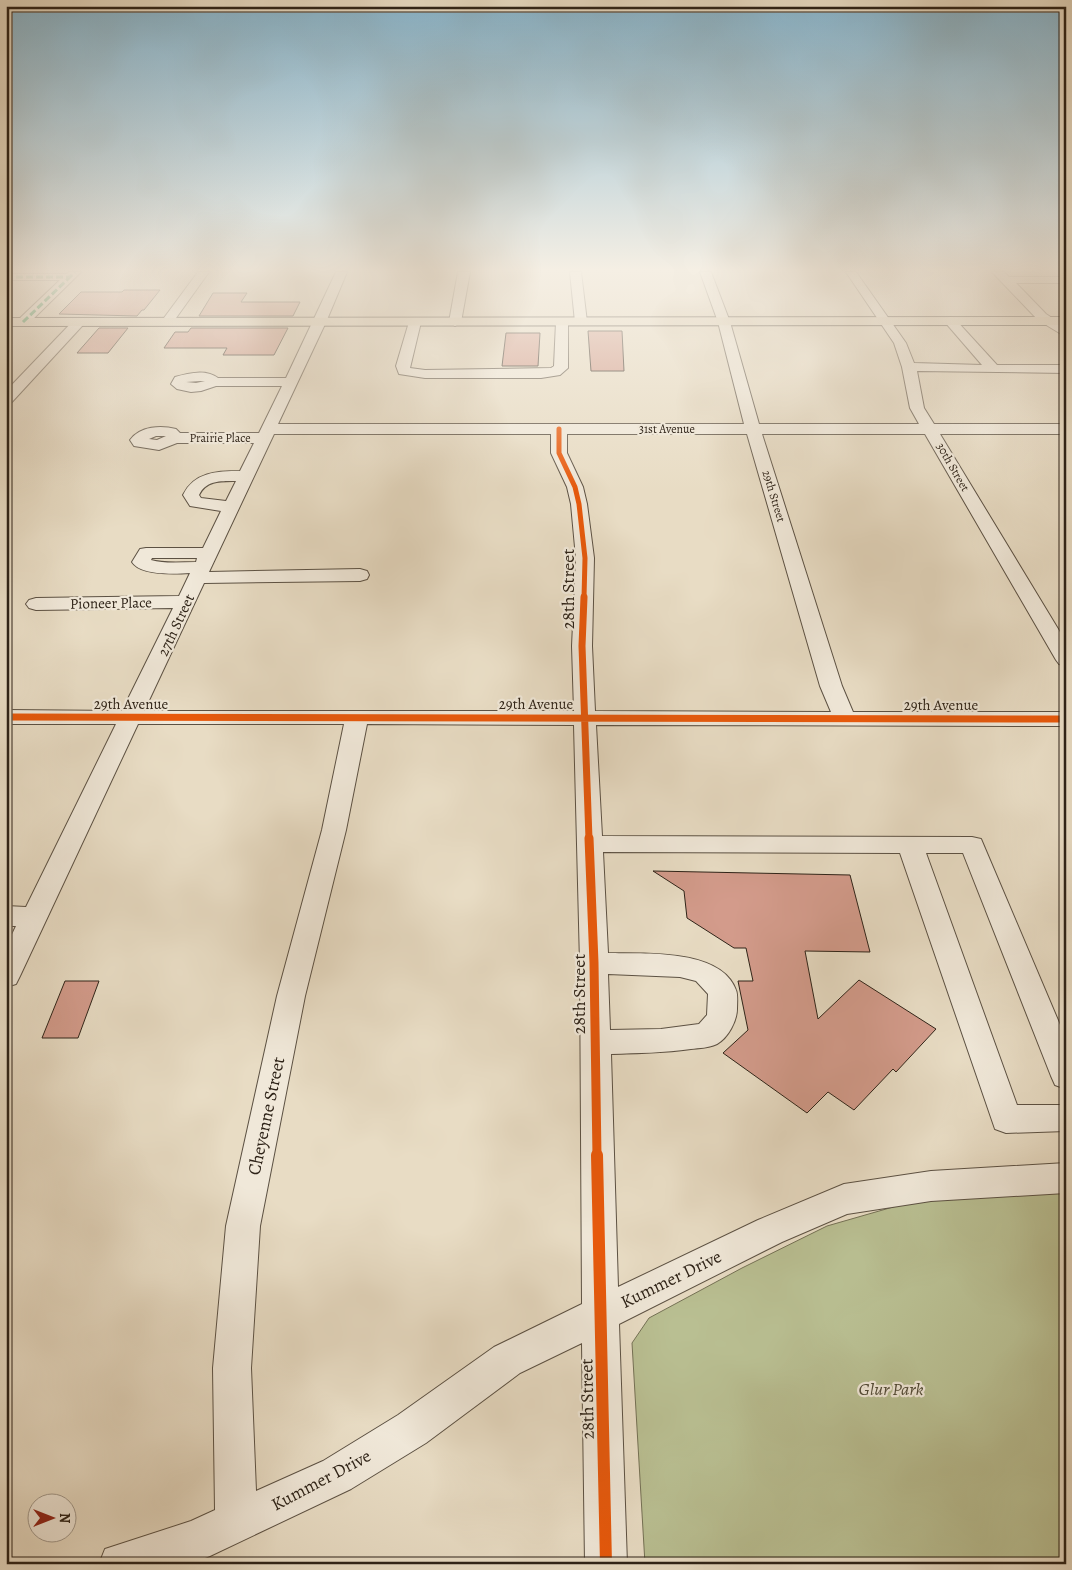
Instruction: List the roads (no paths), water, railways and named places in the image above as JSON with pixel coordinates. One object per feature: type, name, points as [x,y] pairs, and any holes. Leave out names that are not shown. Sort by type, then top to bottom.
[{"type":"street","points":[[8,396],[57,345]]},
{"type":"street","name":"27th Street","points":[[6,976],[132,717],[309,345]]},
{"type":"street","points":[[409,345],[403,366],[404,371],[425,374],[541,374],[555,372],[561,368],[561,345]]},
{"type":"street","name":"29th Street","points":[[730,345],[753,429],[831,686],[845,718]]},
{"type":"street","name":"30th Street","points":[[901,345],[909,366],[917,408],[1066,660]]},
{"type":"street","points":[[972,345],[993,369]]},
{"type":"street","points":[[909,366],[1066,369]]},
{"type":"street","points":[[213,382],[291,382]]},
{"type":"street","name":"31st Avenue","points":[[267,434],[559,429],[1066,429]]},
{"type":"street","name":"28th Street","points":[[559,429],[559,453],[575,487],[579,504],[585,558],[582,646],[594,963],[606,1564]]},
{"type":"street","name":"Prairie Place","points":[[175,438],[267,434]]},
{"type":"street","points":[[232,507],[196,502],[191,495],[193,489],[204,479],[246,476]]},
{"type":"street","points":[[204,566],[360,575]]},
{"type":"street","name":"Pioneer Place","points":[[36,604],[187,602]]},
{"type":"street","name":"Cheyenne Street","points":[[236,1522],[232,1368],[243,1226],[291,996],[334,830],[357,717]]},
{"type":"street","name":"29th Avenue","points":[[6,718],[1066,719]]},
{"type":"street","points":[[590,844],[972,845],[1066,1076]]},
{"type":"street","points":[[910,845],[1006,1119],[1066,1118]]},
{"type":"street","points":[[6,916],[35,917]]},
{"type":"street","points":[[594,963],[680,966],[706,973],[722,991],[722,1018],[708,1035],[661,1041],[595,1042]]},
{"type":"street","name":"Kummer Drive","points":[[120,1564],[195,1541],[337,1475],[412,1429],[507,1360],[770,1231],[844,1199],[931,1186],[1066,1178]]},
{"type":"park label","name":"Glur Park","points":[[891,1389]]}]
